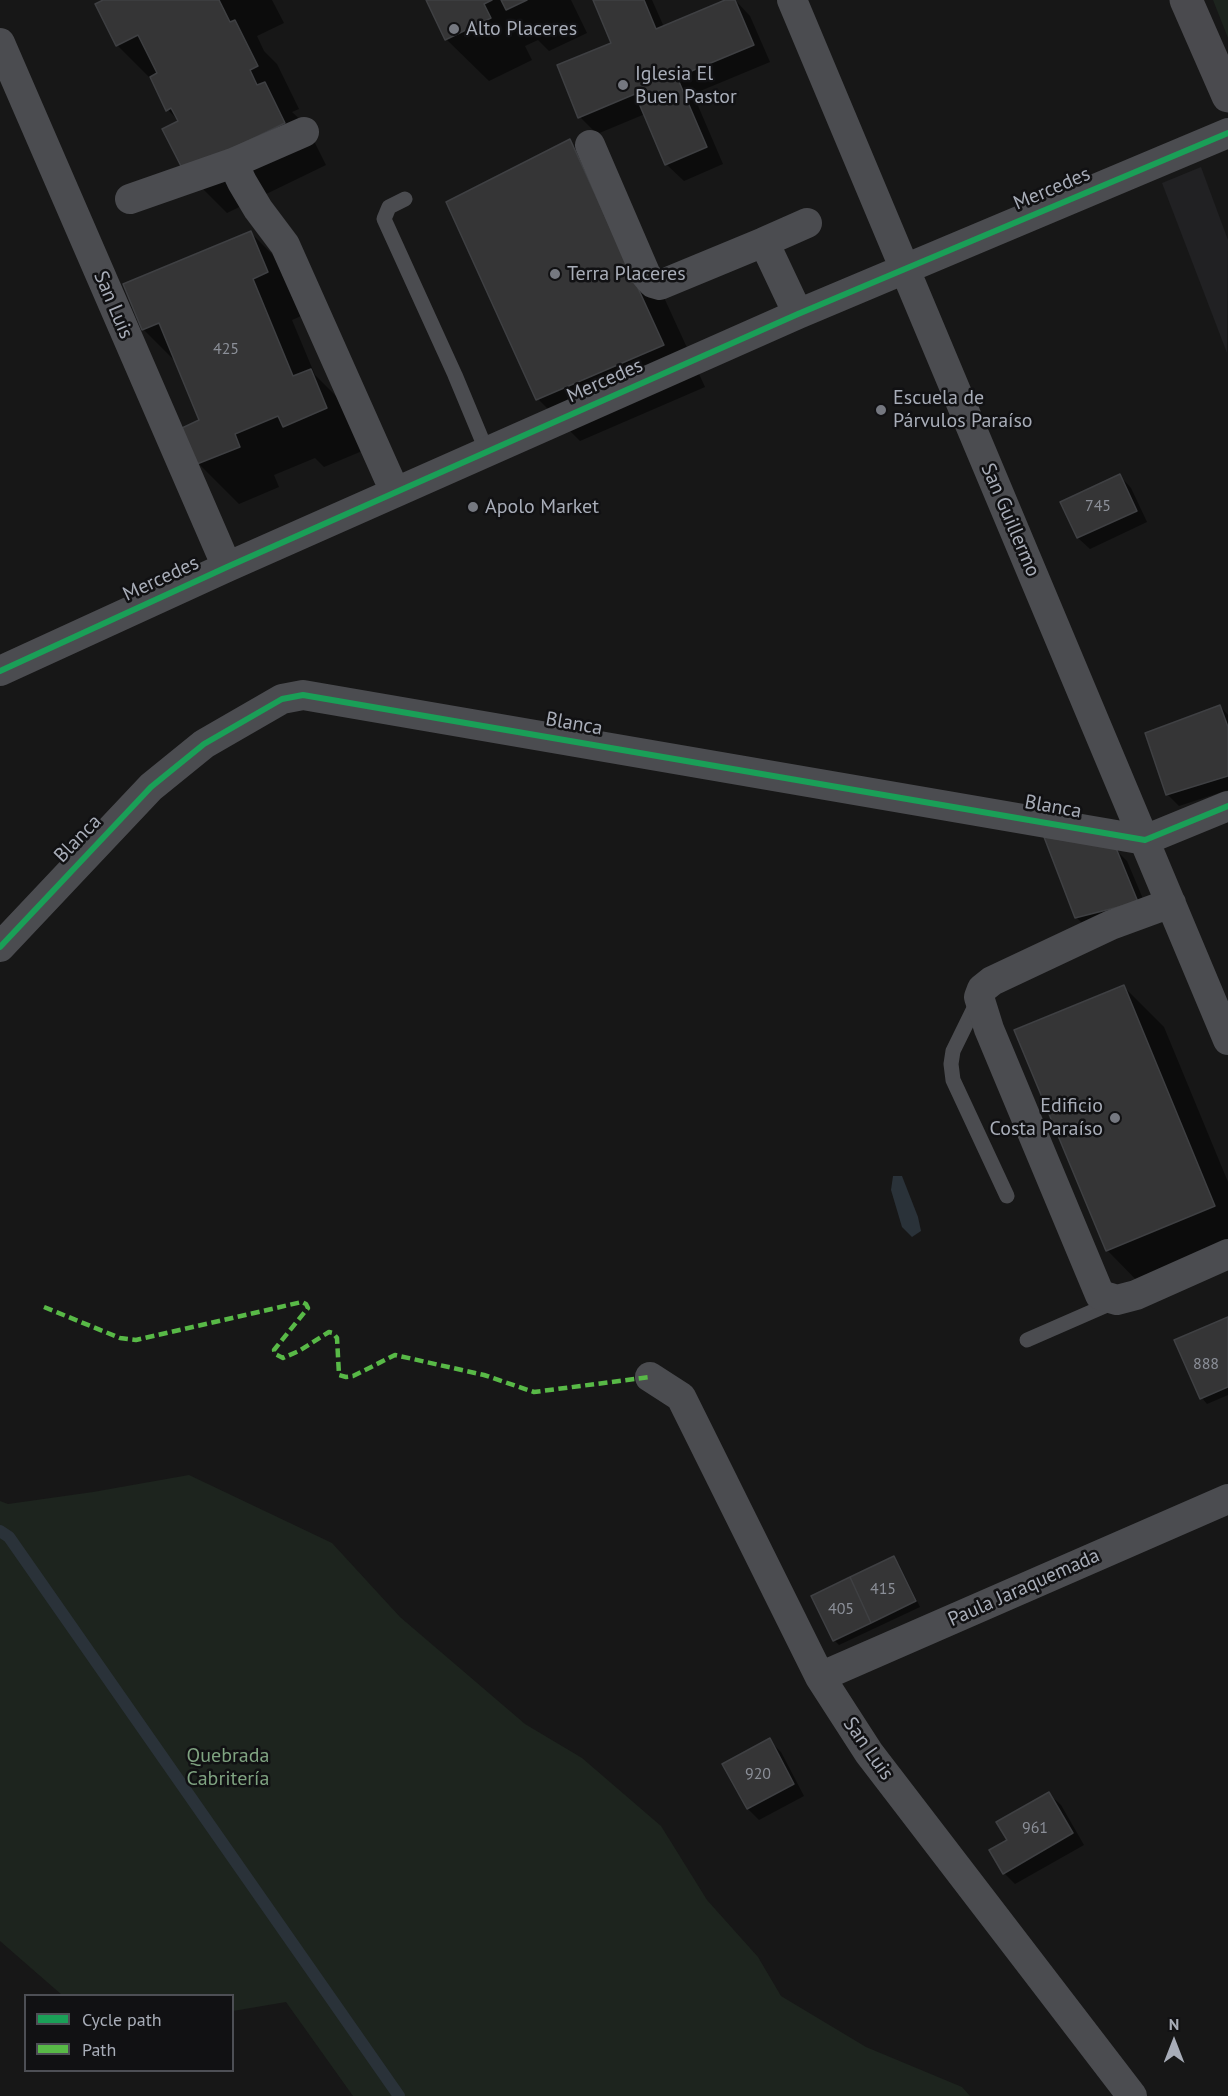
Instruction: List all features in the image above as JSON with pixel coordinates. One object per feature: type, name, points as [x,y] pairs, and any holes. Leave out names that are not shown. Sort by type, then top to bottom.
[{"type":"main road","points":[[1186,0],[1228,96]]},
{"type":"street","name":"San Guillermo","points":[[792,0],[1228,1040]]},
{"type":"street","name":"San Luis","points":[[0,43],[227,567]]},
{"type":"street","points":[[130,199],[233,163],[304,132]]},
{"type":"street","name":"Mercedes","points":[[0,671],[227,567],[798,314],[1228,133]]},
{"type":"street","points":[[590,145],[646,275],[654,283],[660,285],[807,223]]},
{"type":"street","points":[[233,163],[253,200],[285,245],[395,492]]},
{"type":"street","points":[[764,242],[798,314]]},
{"type":"street","name":"Blanca","points":[[0,947],[151,787],[204,744],[282,699],[303,695],[1145,840]]},
{"type":"street","points":[[1145,840],[1228,806]]},
{"type":"street","points":[[1171,903],[1111,925],[992,981],[982,989],[979,997],[989,1029],[1100,1295],[1117,1300],[1136,1295],[1228,1254]]},
{"type":"street","name":"San Luis","points":[[650,1377],[681,1397],[820,1677],[869,1753],[1132,2096]]},
{"type":"street","name":"Paula Jaraquemada","points":[[820,1677],[1228,1499]]},
{"type":"lane","points":[[405,199],[388,207],[384,219],[455,375],[487,452]]},
{"type":"lane","points":[[979,997],[953,1051],[951,1064],[953,1080],[1007,1196]]},
{"type":"lane","points":[[1027,1340],[1117,1300]]},
{"type":"shaded area","points":[[1201,167],[1228,240],[1227,353],[1162,183]]},
{"type":"shaded area","points":[[893,1176],[902,1176],[918,1217],[921,1231],[912,1237],[902,1227],[891,1190]]},
{"type":"green space","points":[[1213,0],[1228,0],[1228,38]]},
{"type":"green space","name":"Quebrada Cabritería","points":[[189,1475],[332,1543],[400,1617],[525,1724],[582,1758],[661,1826],[707,1900],[758,1957],[781,1996],[866,2047],[962,2087],[970,2096],[353,2096],[286,2002],[234,2011],[234,1994],[61,1994],[0,1941],[0,1501],[8,1504]]},
{"type":"building","points":[[103,0],[219,0],[230,22],[235,20],[258,66],[250,70],[257,85],[265,82],[285,123],[184,172],[162,129],[178,121],[171,108],[166,111],[150,77],[157,73],[138,35],[116,46],[95,4]]},
{"type":"building","name":"Alto Placeres","points":[[426,0],[492,0],[484,4],[491,18],[445,40]]},
{"type":"building","name":"Alto Placeres","points":[[501,0],[527,0],[506,10]]},
{"type":"building","name":"Iglesia El Buen Pastor","points":[[593,0],[644,0],[656,29],[725,0],[735,0],[754,45],[677,77],[707,147],[665,165],[635,94],[578,118],[557,65],[611,43]]},
{"type":"building","name":"Terra Placeres","points":[[570,139],[664,345],[536,400],[446,202]]},
{"type":"building","points":[[251,231],[268,272],[253,279],[293,376],[311,369],[327,408],[283,427],[278,416],[235,434],[240,447],[197,464],[182,428],[199,420],[159,323],[142,330],[123,284]]},
{"type":"building","points":[[1120,474],[1137,511],[1077,538],[1060,502]]},
{"type":"building","points":[[1220,705],[1228,727],[1228,776],[1166,795],[1145,733]]},
{"type":"building","points":[[1044,837],[1116,848],[1138,902],[1075,918]]},
{"type":"building","name":"Edificio Costa Paraíso","points":[[1124,985],[1215,1206],[1106,1251],[1014,1030]]},
{"type":"building","points":[[1228,1317],[1228,1387],[1200,1399],[1174,1340]]},
{"type":"building","points":[[894,1556],[916,1601],[871,1623],[850,1577]]},
{"type":"building","points":[[850,1577],[871,1623],[833,1641],[811,1596]]},
{"type":"building","points":[[770,1738],[794,1784],[747,1809],[722,1764]]},
{"type":"building","points":[[1049,1792],[1073,1833],[1003,1874],[989,1850],[1007,1840],[996,1822]]},
{"type":"waterway","name":"Quebrada Cabritería","points":[[0,1531],[9,1537],[399,2096]]},
{"type":"marked path","points":[[44,1307],[120,1338],[136,1340],[302,1302],[308,1308],[274,1350],[275,1354],[283,1358],[329,1332],[333,1333],[337,1338],[339,1375],[346,1377],[353,1376],[395,1355],[484,1375],[534,1392],[650,1377]]},
{"type":"cycle path","points":[[0,671],[227,567],[798,314],[1228,133]]},
{"type":"cycle path","points":[[0,947],[151,787],[204,744],[282,699],[303,695],[1145,840],[1228,806]]},
{"type":"place","name":"Alto Placeres","points":[[454,29]]},
{"type":"place","name":"Iglesia El Buen Pastor","points":[[623,85]]},
{"type":"place","name":"Terra Placeres","points":[[555,274]]},
{"type":"place","name":"Escuela de Párvulos Paraíso","points":[[881,410]]},
{"type":"place","name":"Apolo Market","points":[[473,507]]},
{"type":"place","name":"Edificio Costa Paraíso","points":[[1115,1118]]}]
